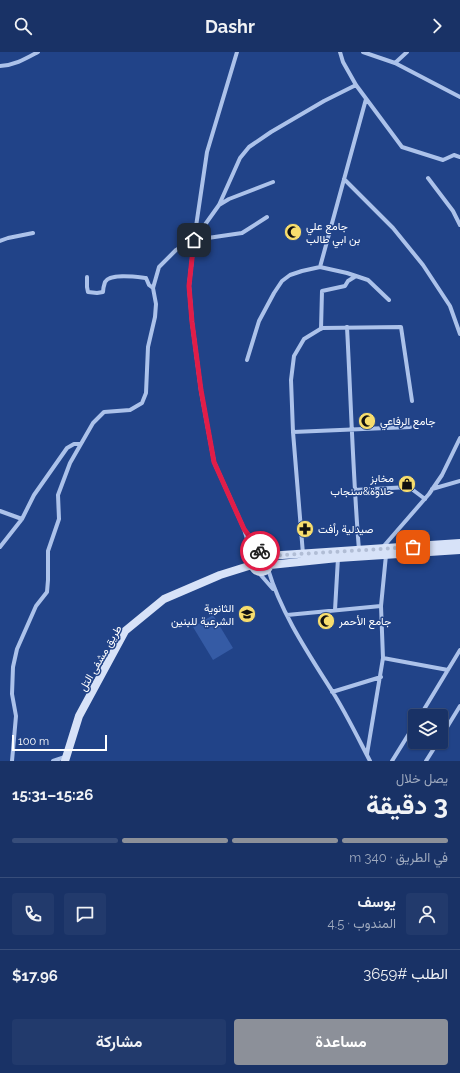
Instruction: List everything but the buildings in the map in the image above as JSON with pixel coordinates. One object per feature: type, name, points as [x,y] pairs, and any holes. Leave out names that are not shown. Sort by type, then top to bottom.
[{"type":"street","points":[[0,66],[20,62],[38,52]]},
{"type":"street","points":[[237,52],[207,152],[189,286],[202,398],[214,462],[244,529],[254,570],[260,573],[274,591],[370,761]]},
{"type":"street","points":[[340,52],[343,62],[356,85],[374,107],[403,148],[443,160],[454,155],[460,157]]},
{"type":"street","points":[[362,52],[395,63],[460,97]]},
{"type":"street","points":[[395,63],[408,52]]},
{"type":"street","points":[[194,240],[218,205],[240,158],[249,147],[271,132],[324,101],[356,85]]},
{"type":"street","points":[[320,267],[366,99]]},
{"type":"street","points":[[428,178],[453,211],[460,226]]},
{"type":"street","points":[[344,179],[393,228],[423,265],[450,306],[460,334]]},
{"type":"street","points":[[218,205],[229,199],[273,182]]},
{"type":"street","points":[[12,761],[16,716],[12,694],[13,667],[17,649],[36,606],[47,592],[48,551],[59,519],[58,495],[70,463],[93,423],[104,412],[130,410],[142,403],[146,393],[148,347],[155,317],[156,304],[153,288],[159,266],[176,250],[194,240],[242,233],[267,217]]},
{"type":"street","points":[[0,241],[33,233]]},
{"type":"street","points":[[247,360],[259,321],[282,281],[296,273],[320,267],[356,276],[368,280],[388,300]]},
{"type":"street","points":[[320,329],[322,291],[346,286],[348,281],[356,276]]},
{"type":"street","points":[[87,277],[88,292],[91,293],[103,292],[105,283],[109,278],[116,277],[146,278],[149,285],[153,288]]},
{"type":"street","points":[[303,555],[291,380],[294,356],[304,339],[322,328],[401,327],[412,401]]},
{"type":"street","points":[[347,328],[353,429],[354,490],[359,551]]},
{"type":"street","points":[[294,432],[410,427]]},
{"type":"street","points":[[367,754],[381,678],[383,658],[381,606],[384,552],[425,499],[442,474],[460,438]]},
{"type":"street","points":[[0,547],[22,520],[34,494],[67,448],[74,444],[81,444]]},
{"type":"street","points":[[432,489],[460,481]]},
{"type":"street","points":[[354,490],[409,487],[425,499]]},
{"type":"street","points":[[0,511],[22,520]]},
{"type":"street","points":[[244,529],[265,556],[270,560],[269,567],[274,591]]},
{"type":"street","points":[[260,573],[264,572],[269,567],[460,543]]},
{"type":"street","points":[[252,562],[255,556],[303,555],[359,551],[384,552],[460,550]]},
{"type":"street","points":[[335,610],[338,558]]},
{"type":"street","name":"طريق مشفى التل","points":[[65,759],[79,716],[125,631],[164,599],[252,562]]},
{"type":"street","points":[[287,615],[381,606]]},
{"type":"street","points":[[424,709],[460,650]]},
{"type":"street","points":[[383,658],[448,670]]},
{"type":"street","points":[[332,692],[381,678]]},
{"type":"street","points":[[448,725],[460,706]]},
{"type":"street","points":[[392,761],[408,735]]},
{"type":"street","points":[[426,761],[434,749]]},
{"type":"street","points":[[53,761],[65,759]]},
{"type":"shaded area","points":[[213,615],[233,648],[213,660],[193,627]]},
{"type":"way so far","points":[[260,551],[263,555],[267,556],[303,555],[413,547]]},
{"type":"place","name":"جامع علي بن ابي طالب","points":[[293,232]]},
{"type":"place","name":"جامع الرفاعي","points":[[367,421]]},
{"type":"place","name":"مخابز حلاوة&سنجاب","points":[[407,484]]},
{"type":"place","name":"صيدلية رأفت","points":[[305,529]]},
{"type":"place","name":"الثانوية الشرعية للبنين","points":[[247,614]]},
{"type":"place","name":"جامع الأحمر","points":[[326,621]]},
{"type":"route","points":[[194,240],[189,286],[192,322],[201,390],[214,462],[244,529],[260,551]]}]
